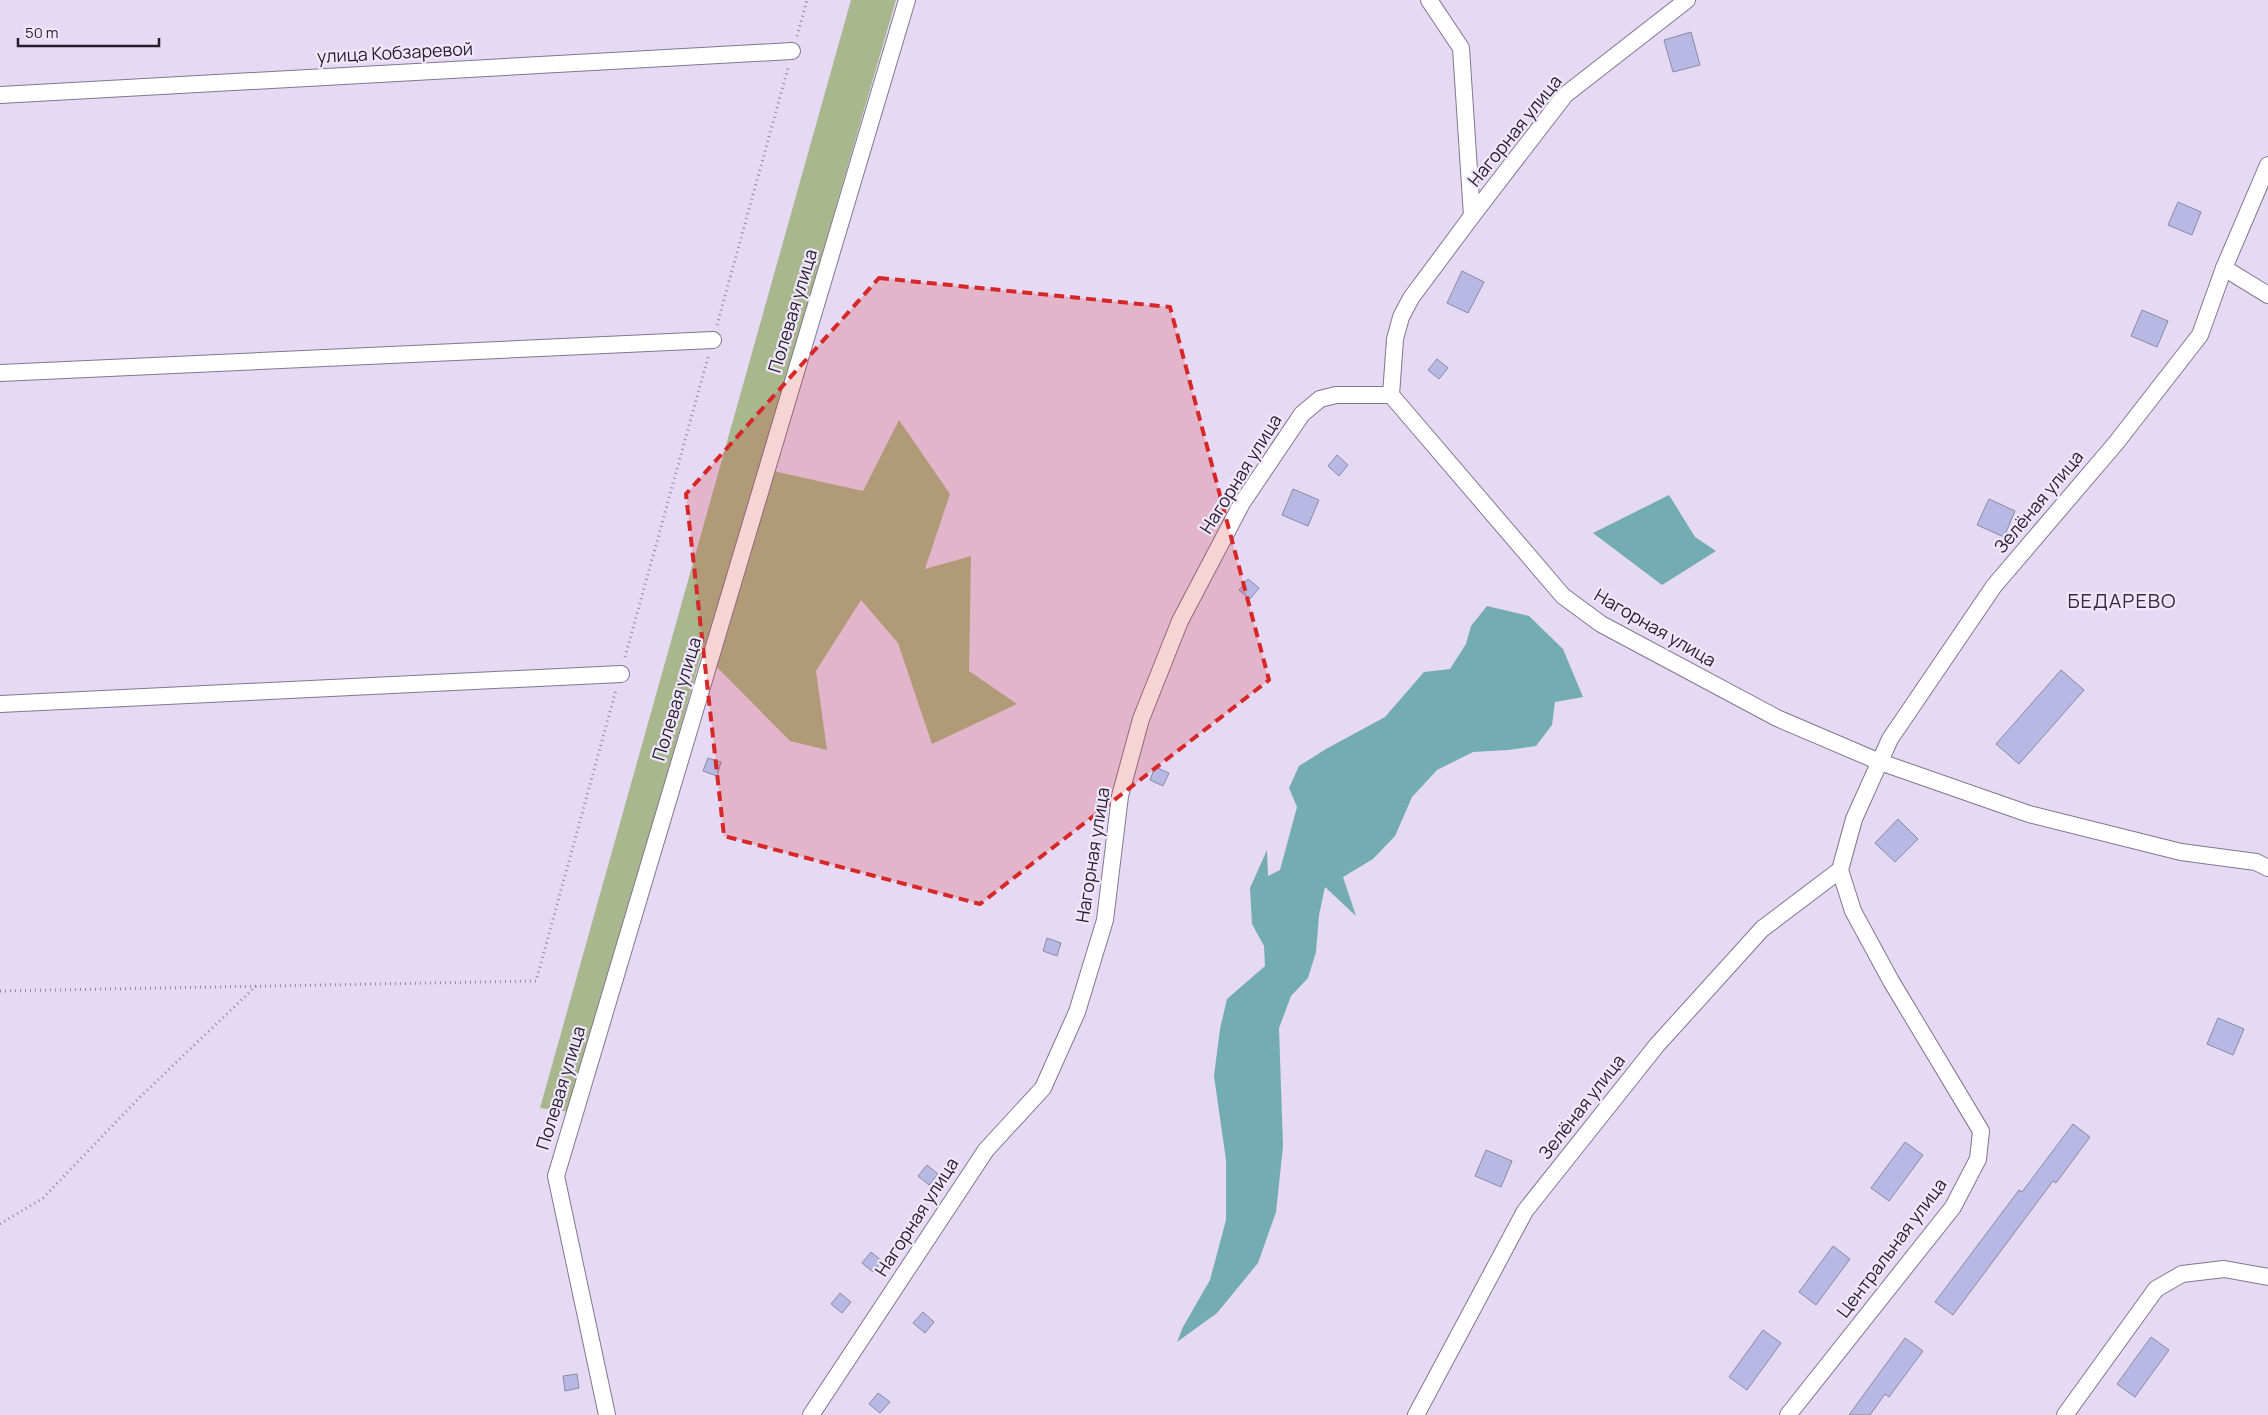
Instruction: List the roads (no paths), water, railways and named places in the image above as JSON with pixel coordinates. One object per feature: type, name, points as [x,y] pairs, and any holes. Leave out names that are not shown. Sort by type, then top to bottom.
[{"type":"street","name":"Полевая улица","points":[[607,1415],[556,1176],[907,0]]},
{"type":"street","name":"Нагорная улица","points":[[1430,0],[1461,48],[1472,216]]},
{"type":"street","name":"Нагорная улица","points":[[1686,0],[1565,95],[1472,216],[1411,298],[1401,317],[1395,339],[1391,395],[1563,596],[1601,624],[1777,718],[1880,762]]},
{"type":"street","name":"улица Кобзаревой","points":[[0,95],[792,52]]},
{"type":"street","name":"Зелёная улица","points":[[1416,1415],[1525,1212],[1656,1045],[1762,929],[1840,870],[1854,819],[1890,739],[1994,586],[2116,442],[2200,335],[2224,268],[2268,165]]},
{"type":"street","points":[[2224,268],[2268,295]]},
{"type":"street","points":[[0,373],[713,340]]},
{"type":"street","name":"Нагорная улица","points":[[811,1415],[986,1150],[1043,1088],[1077,1012],[1105,920],[1120,796],[1141,719],[1180,620],[1242,503],[1302,414],[1320,399],[1336,395],[1391,395]]},
{"type":"street","points":[[0,704],[621,674]]},
{"type":"street","points":[[1880,762],[2029,814],[2181,852],[2264,862]]},
{"type":"street","name":"Центральная улица","points":[[1788,1415],[1953,1207],[1978,1159],[1981,1131],[1891,981],[1853,911],[1840,870]]},
{"type":"street","points":[[2065,1415],[2156,1289],[2182,1274],[2224,1270],[2268,1276]]},
{"type":"district","name":"БЕДАРЕВО","points":[[2122,601]]}]
